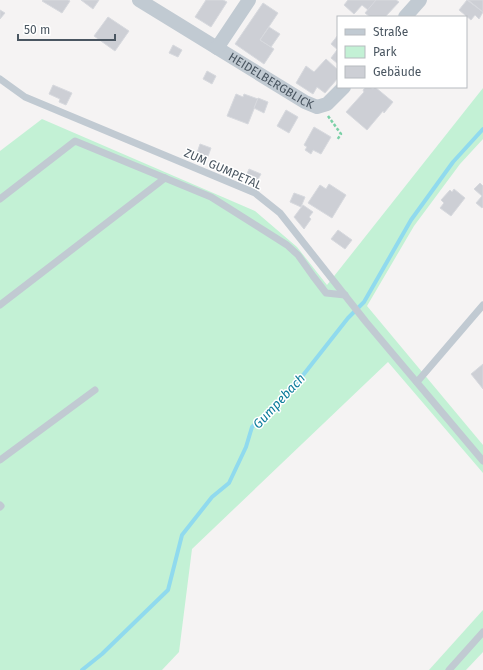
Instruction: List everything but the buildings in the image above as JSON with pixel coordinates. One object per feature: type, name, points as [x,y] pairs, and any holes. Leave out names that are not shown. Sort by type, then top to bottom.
[{"type":"street","name":"HEIDELBERGBLICK","points":[[139,0],[305,102],[317,107],[327,104],[343,88]]},
{"type":"street","name":"HEIDELBERGBLICK","points":[[217,48],[249,0]]},
{"type":"street","points":[[406,16],[420,0]]},
{"type":"lane","name":"ZUM GUMPETAL","points":[[0,79],[25,98],[255,193],[280,212],[366,322],[483,461]]},
{"type":"lane","points":[[0,199],[76,141],[211,197],[287,245],[298,254],[326,293],[346,296]]},
{"type":"lane","points":[[0,305],[165,178]]},
{"type":"lane","points":[[417,382],[483,305]]},
{"type":"lane","points":[[0,460],[95,390]]},
{"type":"lane","points":[[449,670],[483,632]]},
{"type":"path","points":[[321,106],[341,134],[337,140]]},
{"type":"green space","points":[[483,88],[483,139],[460,164],[414,226],[367,306],[483,445],[483,473],[388,362],[192,549],[179,652],[162,670],[0,670],[0,151],[42,119],[255,211],[297,247],[327,285]]},
{"type":"green space","points":[[483,610],[483,652],[466,670],[429,670]]},
{"type":"waterway","name":"Gumpebach","points":[[82,670],[102,654],[168,590],[182,535],[212,497],[229,483],[246,447],[252,427],[289,393],[348,318],[364,302],[411,220],[453,162],[483,129]]}]
